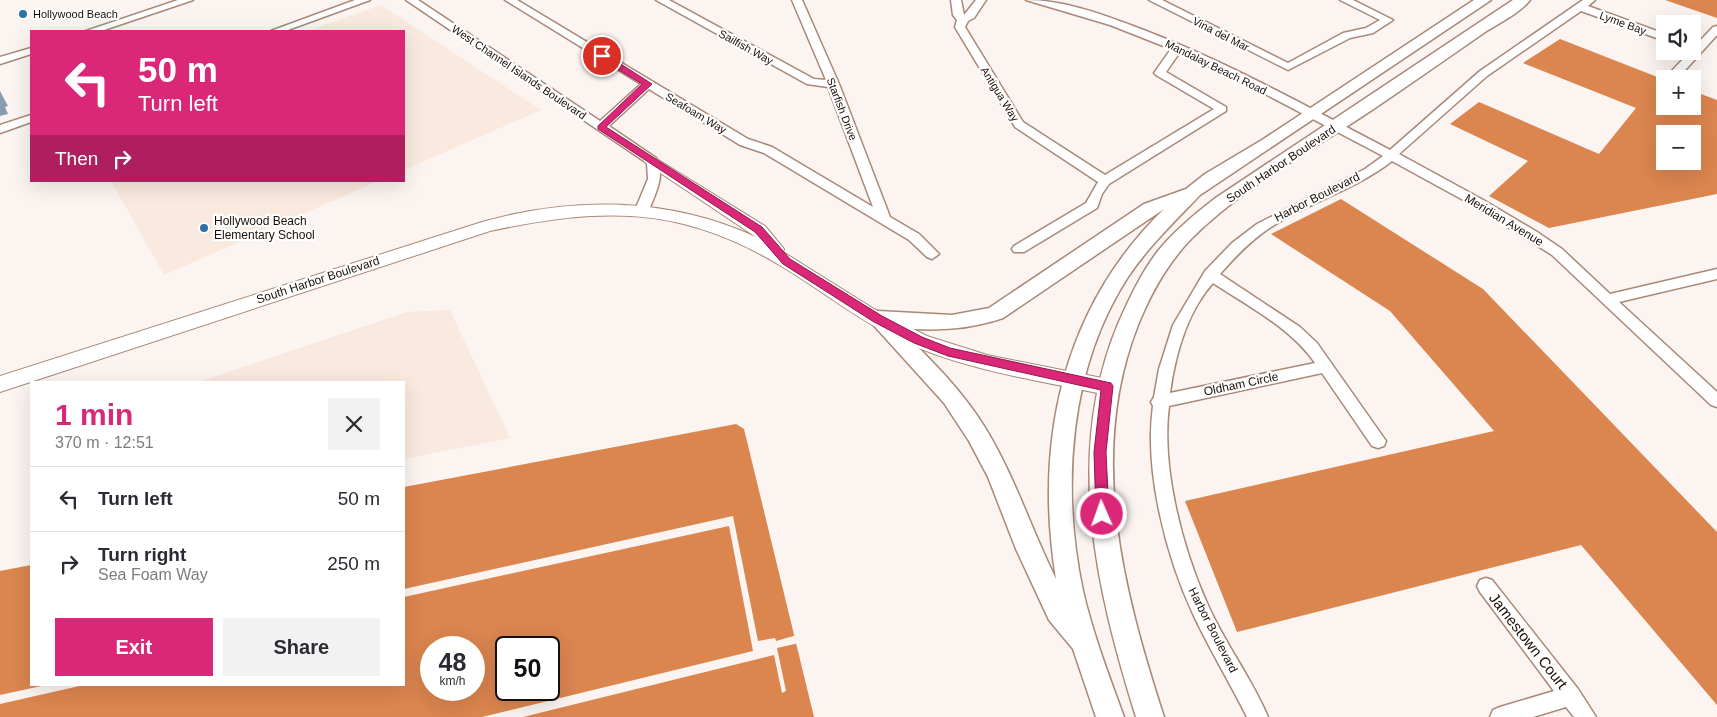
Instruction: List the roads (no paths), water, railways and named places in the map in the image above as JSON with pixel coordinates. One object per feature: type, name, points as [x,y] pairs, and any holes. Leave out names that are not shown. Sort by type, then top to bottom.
[{"type":"main road","name":"South Harbor Boulevard","points":[[1072,380],[1082,344],[1100,305],[1118,275],[1142,243],[1196,189],[1268,144],[1484,0]]},
{"type":"main road","name":"South Harbor Boulevard","points":[[1107,386],[1122,333],[1166,256],[1205,217],[1254,180],[1523,0]]},
{"type":"main road","points":[[878,319],[945,325],[979,320],[996,313],[1151,208],[1196,189]]},
{"type":"main road","points":[[878,319],[952,397],[978,434],[998,476],[1028,549],[1058,610],[1085,648]]},
{"type":"main road","points":[[1072,380],[1062,440],[1061,494],[1067,572],[1085,648],[1110,717]]},
{"type":"main road","points":[[1107,386],[1100,452],[1102,514],[1111,578],[1129,654],[1150,717]]},
{"type":"street","points":[[94,30],[188,0]]},
{"type":"street","points":[[279,30],[365,0]]},
{"type":"street","name":"West Channel Islands Boulevard","points":[[411,0],[601,128],[759,230],[786,262]]},
{"type":"street","name":"Seafoam Way","points":[[510,0],[744,142],[768,150],[914,237],[932,254]]},
{"type":"street","name":"Sailfish Way","points":[[661,0],[811,82],[833,84]]},
{"type":"street","name":"Starfish Drive","points":[[797,0],[833,84],[884,219]]},
{"type":"street","points":[[959,9],[973,11],[981,0]]},
{"type":"street","name":"Mandalay Beach Road","points":[[1031,0],[1072,4],[1178,47],[1312,113]]},
{"type":"street","name":"Vina del Mar","points":[[1154,0],[1288,68],[1347,34],[1370,31],[1388,20],[1345,0]]},
{"type":"street","name":"Harbor Boulevard","points":[[1258,717],[1197,602],[1171,529],[1160,467],[1159,402],[1167,363],[1185,315],[1210,274],[1238,246],[1262,226],[1284,212],[1376,167],[1407,144],[1468,85],[1590,0]]},
{"type":"street","name":"Lyme Bay","points":[[1580,7],[1656,35]]},
{"type":"street","name":"Antigua Way","points":[[959,9],[960,28],[1019,124],[1105,181]]},
{"type":"street","points":[[1701,44],[1717,29]]},
{"type":"street","points":[[1019,249],[1092,205],[1096,193],[1105,181],[1222,109],[1160,73],[1178,47]]},
{"type":"street","points":[[0,61],[30,51]]},
{"type":"street","points":[[1678,70],[1687,60]]},
{"type":"street","points":[[601,128],[648,84]]},
{"type":"street","name":"Meridian Avenue","points":[[1312,113],[1528,232],[1556,252],[1609,299],[1717,401]]},
{"type":"street","points":[[0,128],[30,118]]},
{"type":"street","points":[[642,210],[655,177],[655,168],[652,161]]},
{"type":"street","name":"West Channel Islands Boulevard","points":[[642,210],[674,214],[712,224],[747,238],[878,319],[918,340],[948,352],[1107,386]]},
{"type":"street","name":"South Harbor Boulevard","points":[[0,384],[488,226],[567,211],[642,210]]},
{"type":"street","points":[[1210,274],[1295,331],[1312,347],[1324,367],[1378,441]]},
{"type":"street","points":[[1609,299],[1717,274]]},
{"type":"street","name":"Oldham Circle","points":[[1159,402],[1324,367]]},
{"type":"street","name":"Jamestown Court","points":[[1486,586],[1586,717]]},
{"type":"street","name":"Jamestown Court","points":[[1500,717],[1571,696]]},
{"type":"place","name":"Hollywood Beach","points":[[23,14]]},
{"type":"place","name":"Hollywood Beach Elementary School","points":[[204,228]]}]
